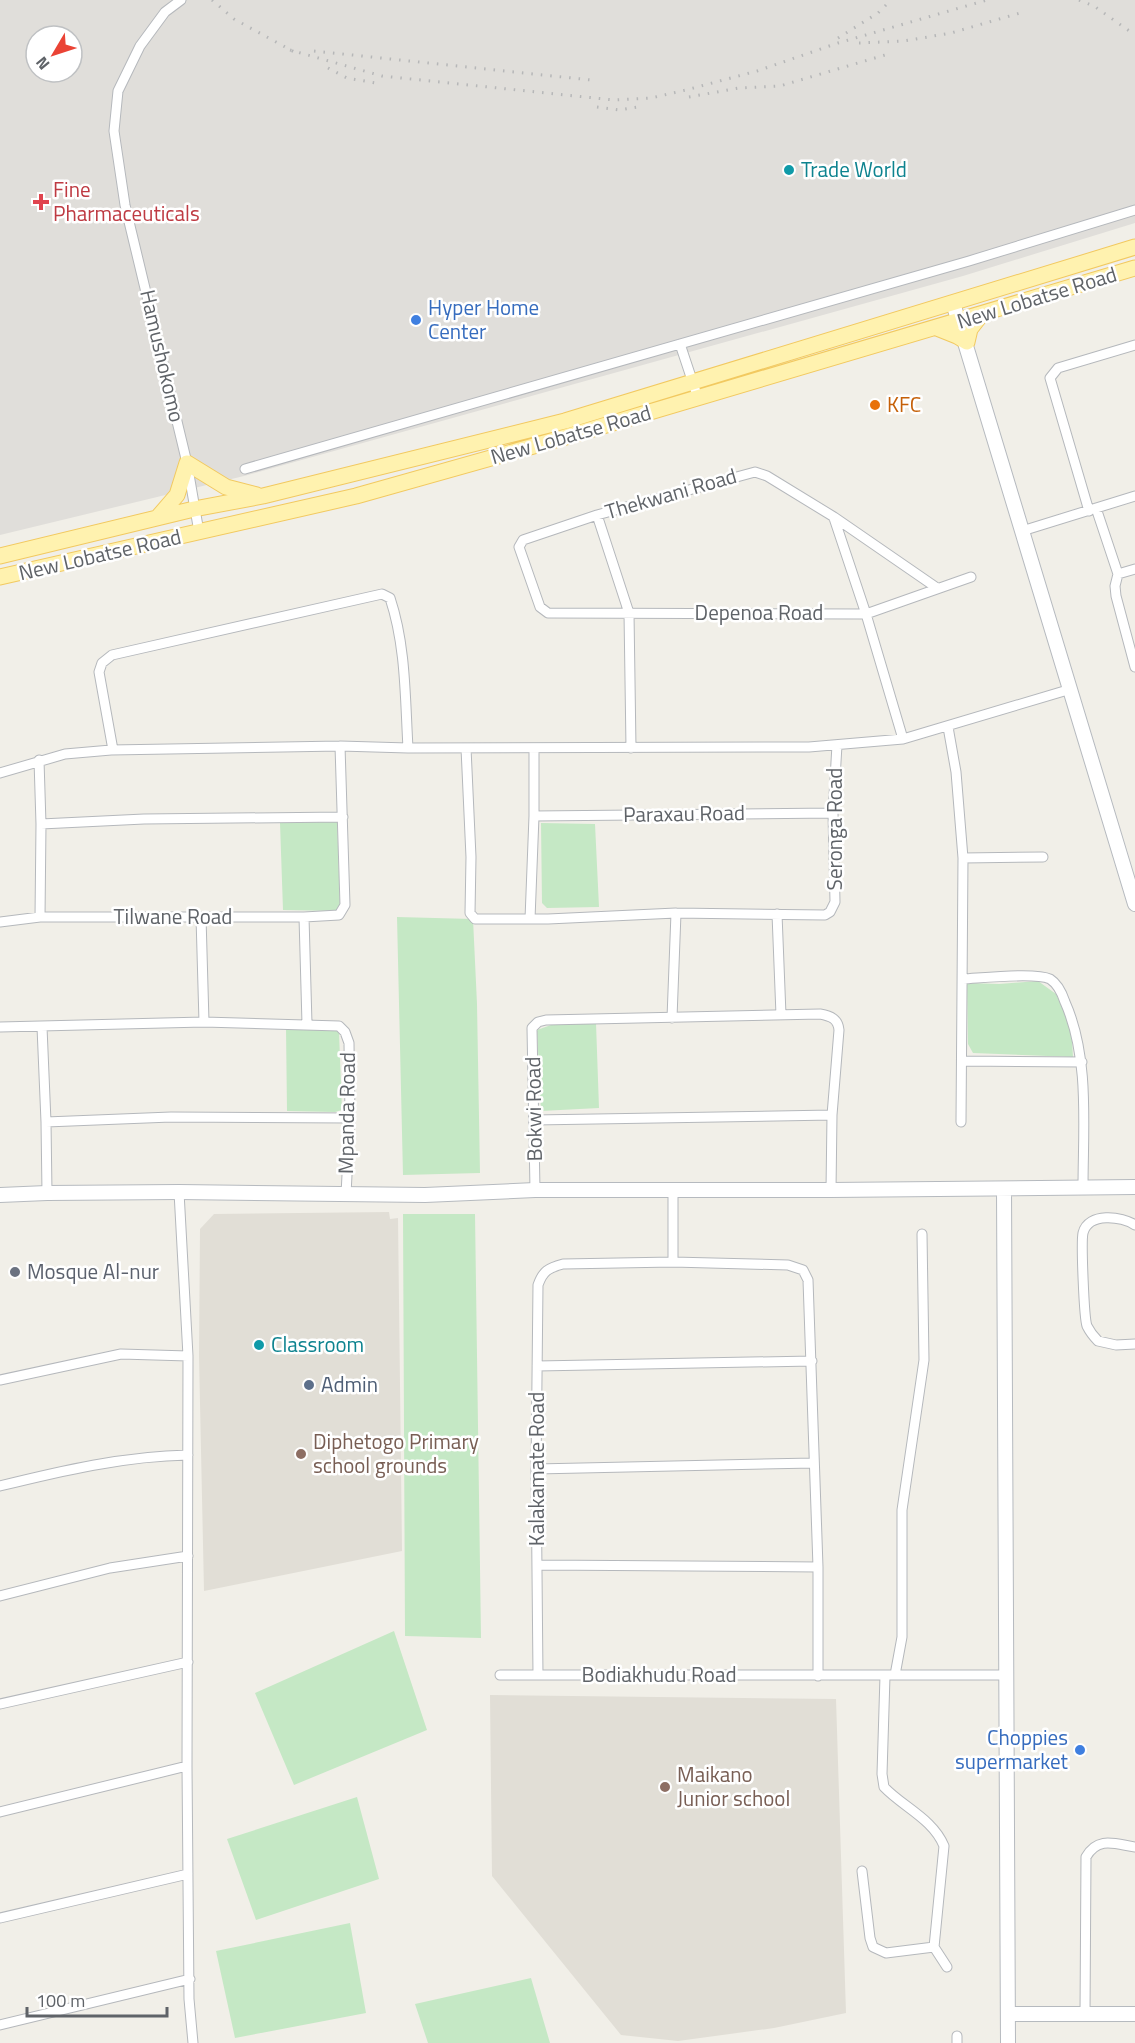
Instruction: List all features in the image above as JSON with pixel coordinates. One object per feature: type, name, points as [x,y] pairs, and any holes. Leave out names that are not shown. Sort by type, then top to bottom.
[{"type":"main road","name":"New Lobatse Road","points":[[0,556],[194,509],[263,496],[565,420],[1135,247]]},
{"type":"main road","name":"New Lobatse Road","points":[[0,578],[356,496],[698,398],[1135,268]]},
{"type":"main road","points":[[937,328],[966,342],[970,329],[981,315]]},
{"type":"main road","points":[[820,343],[826,360]]},
{"type":"main road","points":[[156,519],[177,495],[187,463],[226,487],[263,496]]},
{"type":"street","name":"Hamushokomo","points":[[181,0],[165,12],[140,46],[118,91],[114,131],[122,182],[187,463],[199,532]]},
{"type":"street","points":[[244,469],[969,261],[1135,210]]},
{"type":"street","points":[[953,303],[1135,904]]},
{"type":"street","points":[[680,344],[698,398]]},
{"type":"street","points":[[1135,345],[1059,368],[1050,378],[1092,509],[1118,574],[1115,585],[1116,596],[1135,668]]},
{"type":"street","name":"Thekwani Road","points":[[542,610],[519,550],[521,542],[597,515],[755,472],[767,476],[834,517],[937,588]]},
{"type":"street","points":[[1022,531],[1135,496]]},
{"type":"street","points":[[597,515],[630,613],[631,748]]},
{"type":"street","points":[[834,517],[903,739]]},
{"type":"street","points":[[1118,574],[1135,569]]},
{"type":"street","name":"Depenoa Road","points":[[542,610],[548,613],[866,614],[970,577]]},
{"type":"street","points":[[113,750],[99,672],[100,666],[112,655],[382,594],[390,598],[398,621],[404,665],[408,748]]},
{"type":"street","points":[[0,773],[65,754],[113,750],[340,746],[631,748],[837,745],[903,739],[1071,689]]},
{"type":"street","points":[[948,727],[956,772],[963,858],[961,1122]]},
{"type":"street","name":"Seronga Road","points":[[777,915],[821,916],[830,912],[835,902],[834,813],[837,745]]},
{"type":"street","points":[[41,824],[144,819],[343,817],[340,746]]},
{"type":"street","points":[[466,748],[471,915],[475,920],[676,913],[777,915],[781,1015]]},
{"type":"street","points":[[530,919],[534,748]]},
{"type":"street","points":[[39,760],[40,917]]},
{"type":"street","name":"Paraxau Road","points":[[534,816],[834,813]]},
{"type":"street","name":"Tilwane Road","points":[[0,922],[40,917],[334,917],[344,910],[345,904],[343,817]]},
{"type":"street","points":[[963,858],[1043,857]]},
{"type":"street","points":[[676,913],[672,1018],[820,1014],[829,1016],[838,1024],[832,1115],[831,1190]]},
{"type":"street","points":[[201,917],[204,1022]]},
{"type":"street","points":[[0,1028],[204,1022],[307,1024],[304,917]]},
{"type":"street","points":[[963,979],[1038,976],[1058,986],[1073,1020],[1082,1062],[1083,1188]]},
{"type":"street","name":"Bokwi Road","points":[[535,1190],[532,1028],[538,1022],[546,1020],[672,1018]]},
{"type":"street","name":"Mpanda Road","points":[[307,1024],[339,1026],[345,1032],[349,1043],[350,1118],[346,1194]]},
{"type":"street","points":[[42,1027],[47,1193]]},
{"type":"street","points":[[963,1061],[1082,1062]]},
{"type":"street","points":[[534,1120],[832,1115]]},
{"type":"street","points":[[46,1122],[171,1117],[350,1118]]},
{"type":"street","points":[[0,1195],[179,1192],[425,1195],[535,1190],[1135,1187]]},
{"type":"street","points":[[1004,1189],[1008,2043]]},
{"type":"street","points":[[673,1191],[673,1263],[788,1265],[803,1270],[808,1280],[818,1567],[818,1676]]},
{"type":"street","points":[[179,1192],[188,1356],[187,1766],[189,2017],[193,2043]]},
{"type":"street","points":[[1135,1225],[1126,1219],[1092,1220],[1086,1226],[1083,1241],[1087,1325],[1098,1341],[1107,1344],[1135,1344]]},
{"type":"street","points":[[922,1234],[924,1359],[902,1510],[902,1637],[890,1676],[882,1774],[884,1787],[930,1825],[939,1834],[944,1846],[934,1947],[946,1967]]},
{"type":"street","name":"Kalakamate Road","points":[[538,1675],[536,1469],[538,1285],[542,1274],[549,1267],[563,1264],[673,1263]]},
{"type":"street","points":[[0,1380],[121,1354],[188,1356]]},
{"type":"street","points":[[537,1366],[812,1361]]},
{"type":"street","points":[[0,1486],[44,1475],[139,1458],[188,1455]]},
{"type":"street","points":[[536,1469],[814,1463]]},
{"type":"street","points":[[0,1596],[110,1568],[188,1556]]},
{"type":"street","points":[[538,1565],[818,1567]]},
{"type":"street","points":[[0,1704],[188,1662]]},
{"type":"street","name":"Bodiakhudu Road","points":[[500,1675],[1006,1675]]},
{"type":"street","points":[[0,1812],[187,1766]]},
{"type":"street","points":[[1085,2014],[1086,1857],[1092,1847],[1100,1843],[1135,1847]]},
{"type":"street","points":[[862,1870],[873,1947],[886,1953],[934,1947]]},
{"type":"street","points":[[0,1918],[188,1874]]},
{"type":"street","points":[[0,2025],[190,1978]]},
{"type":"street","points":[[1008,2014],[1135,2014]]},
{"type":"shaded area","points":[[0,0],[1135,0],[1135,223],[963,276],[244,476],[0,535]]},
{"type":"shaded area","name":"Diphetogo Primary school grounds","points":[[389,1212],[390,1219],[398,1218],[402,1551],[204,1591],[199,1356],[200,1229],[214,1214]]},
{"type":"shaded area","name":"Maikano Junior school","points":[[490,1695],[836,1699],[846,2013],[774,2028],[678,2041],[621,2035],[492,1876]]},
{"type":"green space","points":[[337,818],[340,905],[336,911],[283,910],[280,823]]},
{"type":"green space","points":[[541,823],[595,824],[599,907],[547,908],[542,903]]},
{"type":"green space","points":[[397,917],[473,919],[480,1173],[403,1175]]},
{"type":"green space","points":[[1038,981],[1056,994],[1071,1026],[1073,1057],[973,1053],[968,1044],[967,983],[999,984]]},
{"type":"green space","points":[[596,1023],[599,1108],[541,1111],[537,1030],[551,1025]]},
{"type":"green space","points":[[335,1026],[339,1032],[342,1110],[335,1112],[287,1111],[286,1028]]},
{"type":"green space","points":[[403,1214],[475,1214],[481,1638],[405,1636]]},
{"type":"green space","points":[[394,1631],[427,1730],[294,1785],[255,1693]]},
{"type":"green space","points":[[357,1797],[379,1879],[256,1920],[227,1839]]},
{"type":"green space","points":[[350,1923],[366,2013],[235,2038],[216,1951]]},
{"type":"green space","points":[[531,1978],[550,2043],[428,2043],[415,2004]]},
{"type":"railway","points":[[212,0],[234,19],[298,54]]},
{"type":"railway","points":[[838,38],[878,13],[891,0]]},
{"type":"railway","points":[[290,50],[382,76],[614,100],[651,98],[757,71],[838,43],[987,0]]},
{"type":"railway","points":[[1079,0],[1094,6],[1135,35]]},
{"type":"railway","points":[[859,43],[904,41],[951,33],[1020,13]]},
{"type":"railway","points":[[314,51],[591,80]]},
{"type":"railway","points":[[689,97],[739,88],[780,86],[885,55]]},
{"type":"railway","points":[[328,68],[347,78],[376,83]]},
{"type":"railway","points":[[597,107],[619,110],[644,106]]},
{"type":"place","name":"Trade World","points":[[789,170]]},
{"type":"place","name":"Fine Pharmaceuticals","points":[[41,202]]},
{"type":"place","name":"Hyper Home Center","points":[[416,320]]},
{"type":"place","name":"KFC","points":[[875,405]]},
{"type":"place","name":"Mosque Al-nur","points":[[15,1272]]},
{"type":"place","name":"Classroom","points":[[259,1345]]},
{"type":"place","name":"Admin","points":[[309,1385]]},
{"type":"place","name":"Diphetogo Primary school grounds","points":[[301,1454]]},
{"type":"place","name":"Choppies supermarket","points":[[1080,1750]]},
{"type":"place","name":"Maikano Junior school","points":[[665,1787]]}]
